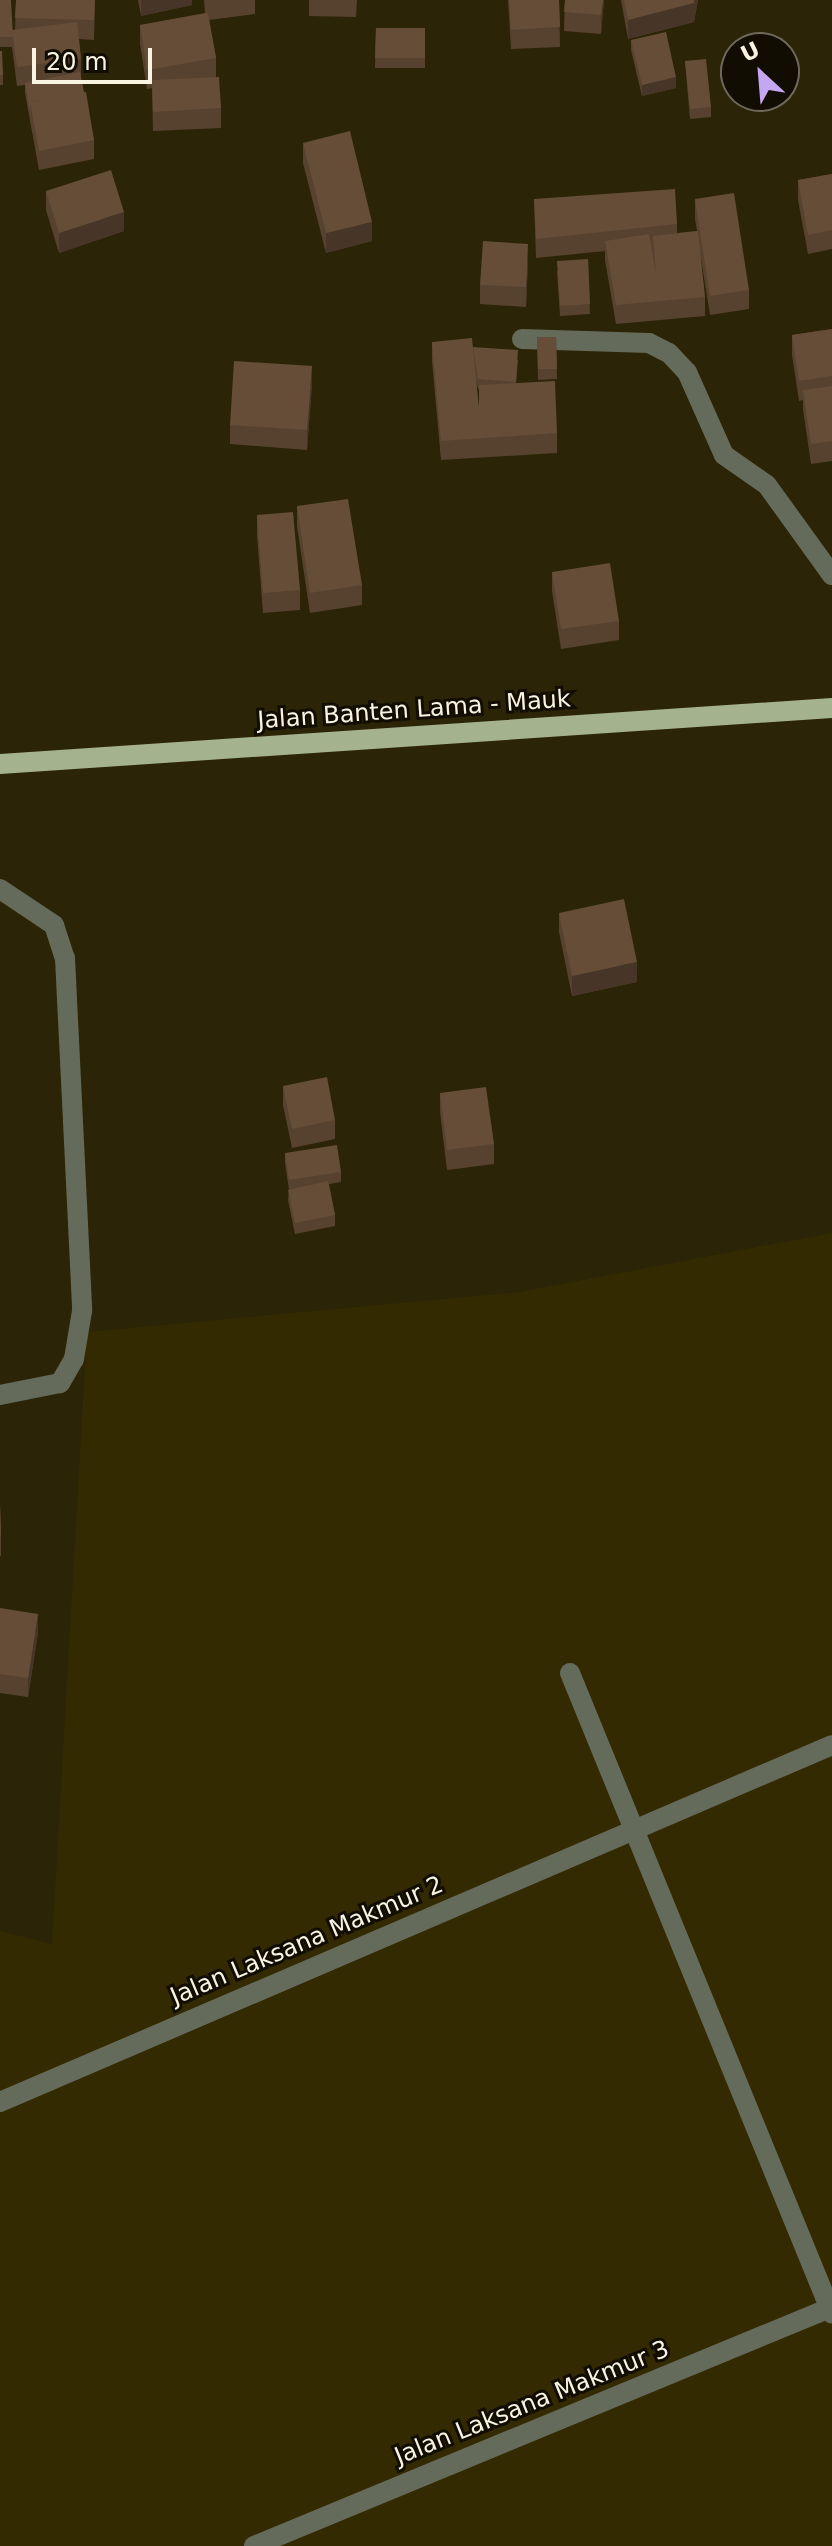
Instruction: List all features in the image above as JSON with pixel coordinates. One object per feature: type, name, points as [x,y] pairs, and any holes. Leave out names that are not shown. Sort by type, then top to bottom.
[{"type":"main road","name":"Jalan Banten Lama - Mauk","points":[[0,764],[832,708]]},
{"type":"street","points":[[522,339],[649,343],[669,353],[687,372],[724,455],[767,485],[832,575]]},
{"type":"street","points":[[0,889],[54,925],[65,958],[82,1311],[74,1359],[60,1383],[0,1395]]},
{"type":"street","points":[[570,1673],[831,2310]]},
{"type":"street","name":"Jalan Laksana Makmur 2","points":[[0,2102],[832,1745]]},
{"type":"street","name":"Jalan Laksana Makmur 3","points":[[254,2546],[831,2310]]},
{"type":"shaded area","points":[[832,1233],[832,2546],[0,2546],[0,1931],[52,1944],[87,1332],[520,1292]]},
{"type":"building","points":[[0,0],[11,0],[13,37],[0,37]]},
{"type":"building","points":[[16,0],[95,0],[94,20],[15,18]]},
{"type":"building","points":[[509,0],[559,0],[560,27],[511,30]]},
{"type":"building","points":[[565,0],[603,0],[601,15],[564,12]]},
{"type":"building","points":[[624,0],[694,0],[694,3],[628,20]]},
{"type":"building","points":[[208,13],[216,58],[147,70],[140,25]]},
{"type":"building","points":[[77,22],[81,59],[17,67],[12,30]]},
{"type":"building","points":[[376,28],[425,28],[425,58],[375,58]]},
{"type":"building","points":[[666,32],[676,77],[642,85],[631,40]]},
{"type":"building","points":[[2,51],[3,75],[0,75]]},
{"type":"building","points":[[706,59],[711,107],[690,109],[685,61]]},
{"type":"building","points":[[80,72],[84,93],[30,102],[30,112],[25,83]]},
{"type":"building","points":[[219,77],[221,108],[153,112],[152,80]]},
{"type":"building","points":[[86,92],[94,140],[39,151],[30,102]]},
{"type":"building","points":[[350,131],[372,222],[326,233],[303,143]]},
{"type":"building","points":[[111,170],[124,212],[59,233],[46,191]]},
{"type":"building","points":[[832,174],[832,230],[808,235],[798,180]]},
{"type":"building","points":[[675,189],[677,224],[536,239],[534,199]]},
{"type":"building","points":[[734,193],[749,290],[710,296],[695,199]]},
{"type":"building","points":[[698,231],[705,297],[616,305],[605,241],[649,234],[656,274],[653,236]]},
{"type":"building","points":[[483,241],[528,244],[526,287],[480,285]]},
{"type":"building","points":[[588,259],[590,304],[560,306],[557,261]]},
{"type":"building","points":[[832,329],[832,376],[799,381],[792,335]]},
{"type":"building","points":[[537,337],[556,337],[557,369],[538,369]]},
{"type":"building","points":[[472,338],[479,409],[479,385],[555,381],[557,433],[441,441],[432,342]]},
{"type":"building","points":[[473,347],[518,350],[516,382],[478,379]]},
{"type":"building","points":[[234,361],[312,366],[307,430],[230,425]]},
{"type":"building","points":[[832,386],[832,441],[811,444],[803,390]]},
{"type":"building","points":[[348,499],[362,585],[310,593],[297,506]]},
{"type":"building","points":[[293,512],[300,590],[263,593],[257,515]]},
{"type":"building","points":[[610,563],[619,621],[561,629],[552,572]]},
{"type":"building","points":[[624,899],[637,962],[572,976],[559,913]]},
{"type":"building","points":[[327,1077],[335,1120],[292,1129],[283,1086]]},
{"type":"building","points":[[486,1087],[494,1144],[447,1150],[440,1093]]},
{"type":"building","points":[[337,1145],[341,1172],[289,1180],[285,1153]]},
{"type":"building","points":[[328,1181],[335,1215],[295,1223],[288,1190]]},
{"type":"building","points":[[0,1608],[38,1614],[28,1678],[0,1674]]}]
